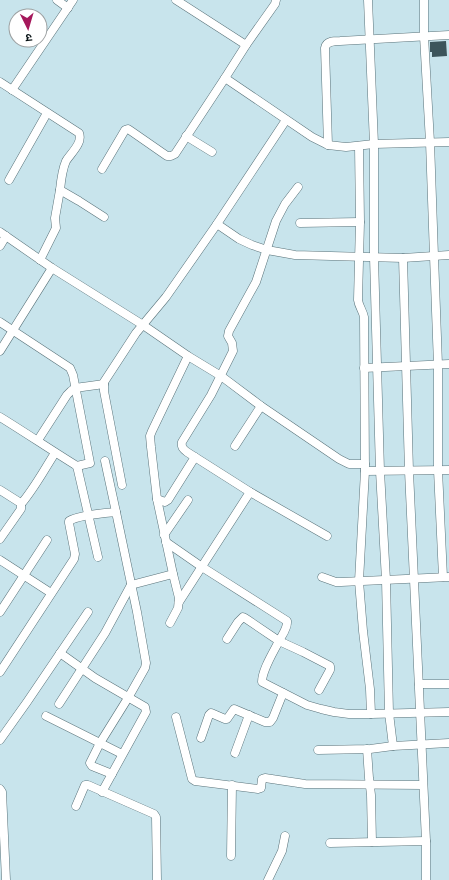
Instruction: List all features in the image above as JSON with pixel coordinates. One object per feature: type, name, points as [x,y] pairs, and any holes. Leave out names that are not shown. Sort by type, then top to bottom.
[{"type":"street","points":[[57,0],[68,8]]},
{"type":"street","points":[[12,90],[73,0]]},
{"type":"street","points":[[176,0],[246,45]]},
{"type":"street","points":[[102,169],[125,130],[128,129],[169,156],[175,154],[246,45],[275,4],[276,0]]},
{"type":"street","points":[[368,0],[374,144],[374,257],[380,471],[386,580],[389,713],[393,746]]},
{"type":"street","points":[[322,577],[336,582],[446,577],[438,470],[438,365],[430,142],[424,36],[424,0]]},
{"type":"street","points":[[328,145],[325,46],[329,42],[449,35]]},
{"type":"street","points":[[225,78],[312,137],[328,145],[346,147],[374,144],[449,142]]},
{"type":"street","points":[[0,82],[74,129],[80,138],[66,162],[63,171],[55,218],[56,228],[40,260]]},
{"type":"street","points":[[9,180],[47,113]]},
{"type":"street","points":[[122,485],[104,391],[106,378],[136,333],[166,297],[217,224],[286,120]]},
{"type":"street","points":[[186,136],[212,152]]},
{"type":"street","points":[[359,146],[360,222],[358,300],[359,307],[363,312],[364,317],[365,468],[359,581],[370,689],[371,714]]},
{"type":"street","points":[[298,187],[276,221],[256,282],[229,331],[228,336],[232,343],[233,349],[211,395],[181,444],[184,450],[250,492],[327,536]]},
{"type":"street","points":[[60,190],[79,200],[104,217]]},
{"type":"street","points":[[300,223],[360,222]]},
{"type":"street","points":[[217,224],[239,239],[252,245],[267,250],[296,256],[403,258],[449,255]]},
{"type":"street","points":[[0,246],[3,234],[52,268],[143,325],[220,376],[261,406],[339,459],[349,464],[380,471],[449,470]]},
{"type":"street","points":[[403,258],[409,471],[422,745],[426,880]]},
{"type":"street","points":[[0,351],[52,268]]},
{"type":"street","points":[[0,322],[70,368],[73,375],[90,463]]},
{"type":"street","points":[[170,623],[178,608],[179,602],[157,499],[150,436],[188,356]]},
{"type":"street","points":[[364,368],[449,364]]},
{"type":"street","points":[[38,440],[71,391],[75,388],[104,384]]},
{"type":"street","points":[[235,446],[261,406]]},
{"type":"street","points":[[0,417],[77,466],[117,459]]},
{"type":"street","points":[[0,539],[21,509],[21,504],[32,490],[55,453]]},
{"type":"street","points":[[157,499],[165,502],[168,500],[195,457]]},
{"type":"street","points":[[105,461],[146,660],[144,668],[128,698],[100,743],[90,764],[112,774]]},
{"type":"street","points":[[77,466],[98,557]]},
{"type":"street","points":[[0,490],[21,504]]},
{"type":"street","points":[[179,602],[250,492]]},
{"type":"street","points":[[165,538],[188,500]]},
{"type":"street","points":[[0,672],[73,562],[75,554],[69,521],[72,519],[116,512]]},
{"type":"street","points":[[165,538],[202,567],[287,621],[287,627],[267,665],[261,680],[263,684],[307,705],[321,710],[334,712],[349,714],[449,712]]},
{"type":"street","points":[[0,612],[47,540]]},
{"type":"street","points":[[0,560],[51,593]]},
{"type":"street","points":[[59,704],[105,633],[131,585],[173,574]]},
{"type":"street","points":[[0,740],[88,612]]},
{"type":"street","points":[[227,639],[238,622],[243,617],[245,618],[279,641],[330,666],[330,670],[319,690]]},
{"type":"street","points":[[60,652],[95,678],[145,707],[146,712],[102,792]]},
{"type":"street","points":[[419,684],[449,684]]},
{"type":"street","points":[[202,738],[208,715],[211,713],[227,719],[234,709],[265,722],[270,722],[283,693]]},
{"type":"street","points":[[235,753],[249,715]]},
{"type":"street","points":[[46,716],[122,754]]},
{"type":"street","points":[[176,717],[192,779],[195,781],[260,789],[262,786],[262,779],[265,778],[305,784],[423,785]]},
{"type":"street","points":[[318,750],[367,749],[449,743]]},
{"type":"street","points":[[367,749],[371,795],[372,842]]},
{"type":"street","points":[[76,806],[85,785],[90,785],[102,792],[155,815],[157,880]]},
{"type":"street","points":[[231,856],[232,785]]},
{"type":"street","points":[[0,789],[2,792],[6,880]]},
{"type":"street","points":[[268,880],[282,851],[285,836]]},
{"type":"street","points":[[330,843],[426,842]]},
{"type":"building","points":[[446,41],[447,56],[432,57],[432,52],[430,52],[430,42]]}]
